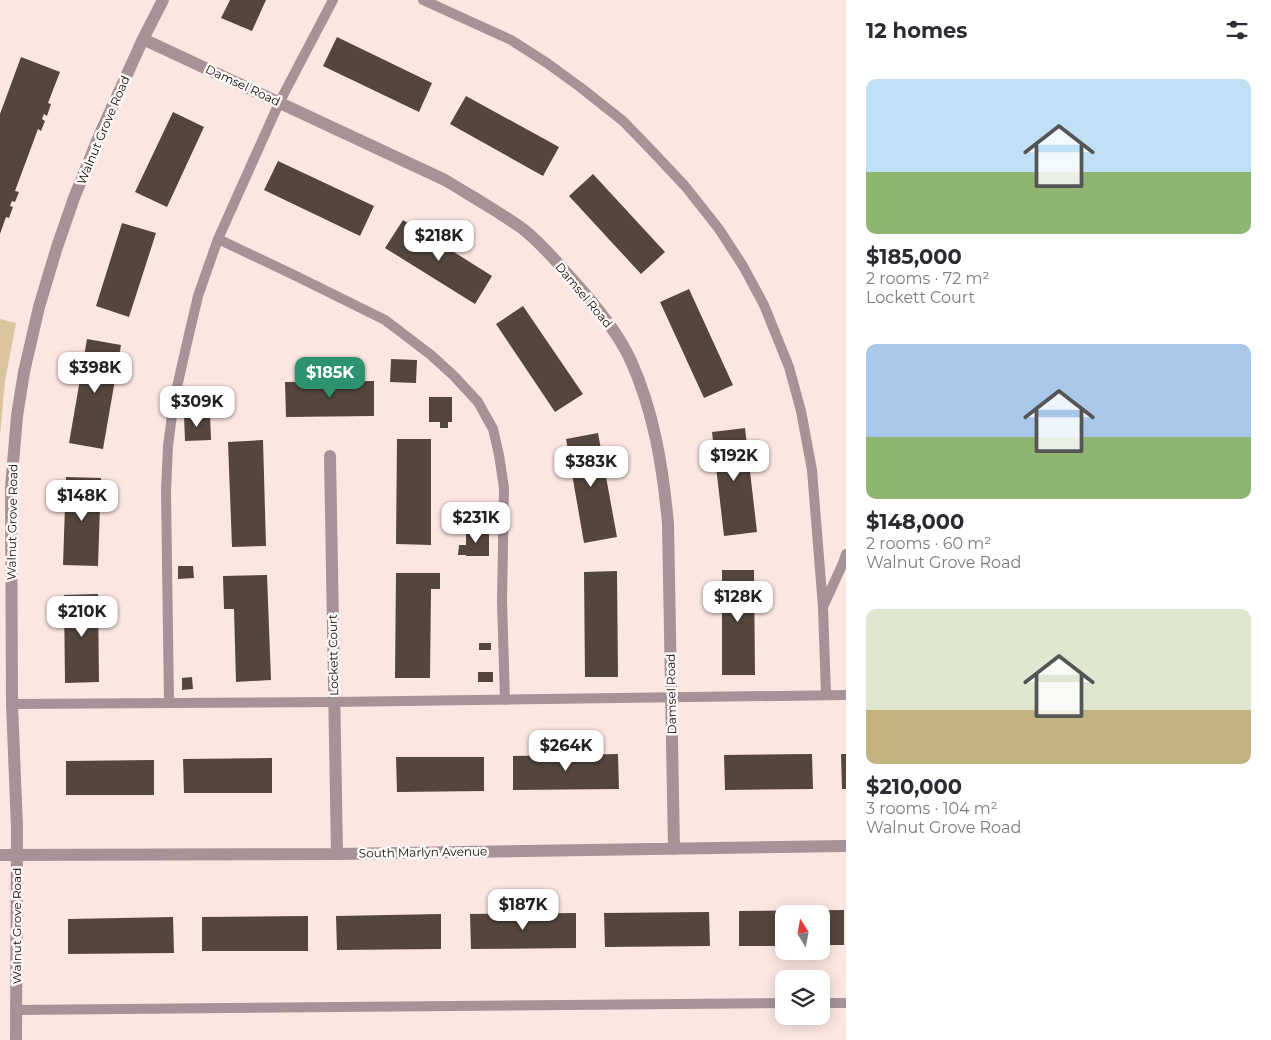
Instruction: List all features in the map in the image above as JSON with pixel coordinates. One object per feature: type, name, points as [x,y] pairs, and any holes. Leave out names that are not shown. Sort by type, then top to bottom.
[{"type":"street","name":"Walnut Grove Road","points":[[16,1040],[17,828],[12,704],[11,487],[17,416],[24,372],[39,308],[74,198],[100,134],[143,39],[163,0]]},
{"type":"street","name":"Damsel Road","points":[[143,39],[445,180],[524,230],[589,297],[613,330],[631,360],[645,395],[658,446],[664,483],[668,524],[674,849]]},
{"type":"street","name":"Lockett Court","points":[[330,456],[336,854]]},
{"type":"street","name":"South Marlyn Avenue","points":[[0,855],[336,854],[846,846]]},
{"type":"lane","points":[[169,703],[166,491],[168,446],[174,400],[187,343],[198,296],[218,239],[279,103],[333,0]]},
{"type":"lane","points":[[423,0],[511,40],[547,63],[623,121],[684,186],[719,229],[743,266],[764,306],[789,367],[799,403],[812,470],[823,607],[826,696]]},
{"type":"lane","points":[[218,239],[385,320],[454,376],[478,402],[493,430],[504,488],[502,600],[506,700]]},
{"type":"lane","points":[[823,607],[846,554]]},
{"type":"lane","points":[[12,704],[846,695]]},
{"type":"lane","points":[[16,1010],[775,1003]]},
{"type":"lane","points":[[830,1003],[846,1003]]},
{"type":"shaded area","points":[[0,319],[16,323],[5,381],[0,436]]},
{"type":"building","points":[[230,0],[266,0],[252,31],[221,18]]},
{"type":"building","points":[[337,37],[432,83],[419,112],[323,66]]},
{"type":"building","points":[[21,57],[60,72],[48,103],[51,104],[47,116],[44,114],[42,119],[45,121],[41,131],[38,129],[15,191],[19,192],[15,202],[12,201],[10,206],[13,207],[9,218],[6,217],[0,234],[0,114]]},
{"type":"building","points":[[466,96],[559,147],[543,176],[450,124]]},
{"type":"building","points":[[173,112],[204,127],[167,207],[135,192]]},
{"type":"building","points":[[278,161],[374,206],[360,236],[264,190]]},
{"type":"building","points":[[593,174],[665,252],[641,274],[569,196]]},
{"type":"building","points":[[403,220],[492,276],[475,304],[385,248]]},
{"type":"building","points":[[122,223],[156,233],[129,317],[96,306]]},
{"type":"building","points":[[689,289],[733,385],[704,398],[660,302]]},
{"type":"building","points":[[523,306],[583,394],[555,412],[496,324]]},
{"type":"building","points":[[87,339],[121,345],[103,449],[69,443]]},
{"type":"building","points":[[391,359],[417,360],[416,383],[390,382]]},
{"type":"building","points":[[374,381],[374,416],[286,417],[285,382]]},
{"type":"building","points":[[429,397],[452,397],[452,422],[448,422],[448,428],[440,428],[440,422],[429,422]]},
{"type":"building","points":[[210,414],[211,440],[185,441],[184,415]]},
{"type":"building","points":[[745,428],[757,532],[724,536],[712,432]]},
{"type":"building","points":[[598,433],[617,537],[584,543],[566,439]]},
{"type":"building","points":[[397,439],[431,439],[431,545],[396,544]]},
{"type":"building","points":[[263,440],[266,546],[232,547],[228,442]]},
{"type":"building","points":[[66,477],[101,478],[98,566],[63,565]]},
{"type":"building","points":[[489,530],[489,556],[458,555],[459,545],[466,545],[466,531]]},
{"type":"building","points":[[178,566],[193,566],[194,578],[178,579]]},
{"type":"building","points":[[722,570],[754,570],[755,675],[722,675]]},
{"type":"building","points":[[617,571],[618,677],[585,677],[584,572]]},
{"type":"building","points":[[396,573],[440,573],[440,589],[431,589],[430,678],[395,678]]},
{"type":"building","points":[[267,575],[271,680],[236,682],[234,609],[224,609],[223,576]]},
{"type":"building","points":[[98,594],[99,682],[65,683],[64,595]]},
{"type":"building","points":[[479,643],[491,643],[491,650],[479,650]]},
{"type":"building","points":[[478,672],[493,672],[493,682],[478,682]]},
{"type":"building","points":[[192,677],[193,689],[182,690],[182,678]]},
{"type":"building","points":[[618,754],[619,789],[513,790],[513,756]]},
{"type":"building","points":[[812,754],[813,789],[725,790],[724,755]]},
{"type":"building","points":[[841,754],[846,754],[846,789],[842,789]]},
{"type":"building","points":[[396,757],[484,757],[484,791],[397,792]]},
{"type":"building","points":[[272,758],[272,793],[184,793],[183,759]]},
{"type":"building","points":[[154,760],[154,795],[66,795],[66,761]]},
{"type":"building","points":[[830,910],[844,910],[844,945],[830,945]]},
{"type":"building","points":[[739,911],[775,911],[775,946],[739,946]]},
{"type":"building","points":[[709,912],[710,946],[605,947],[604,913]]},
{"type":"building","points":[[576,913],[576,948],[471,949],[470,914]]},
{"type":"building","points":[[441,914],[441,949],[337,950],[336,916]]},
{"type":"building","points":[[308,916],[308,951],[202,951],[202,917]]},
{"type":"building","points":[[173,917],[174,953],[68,954],[68,919]]}]
